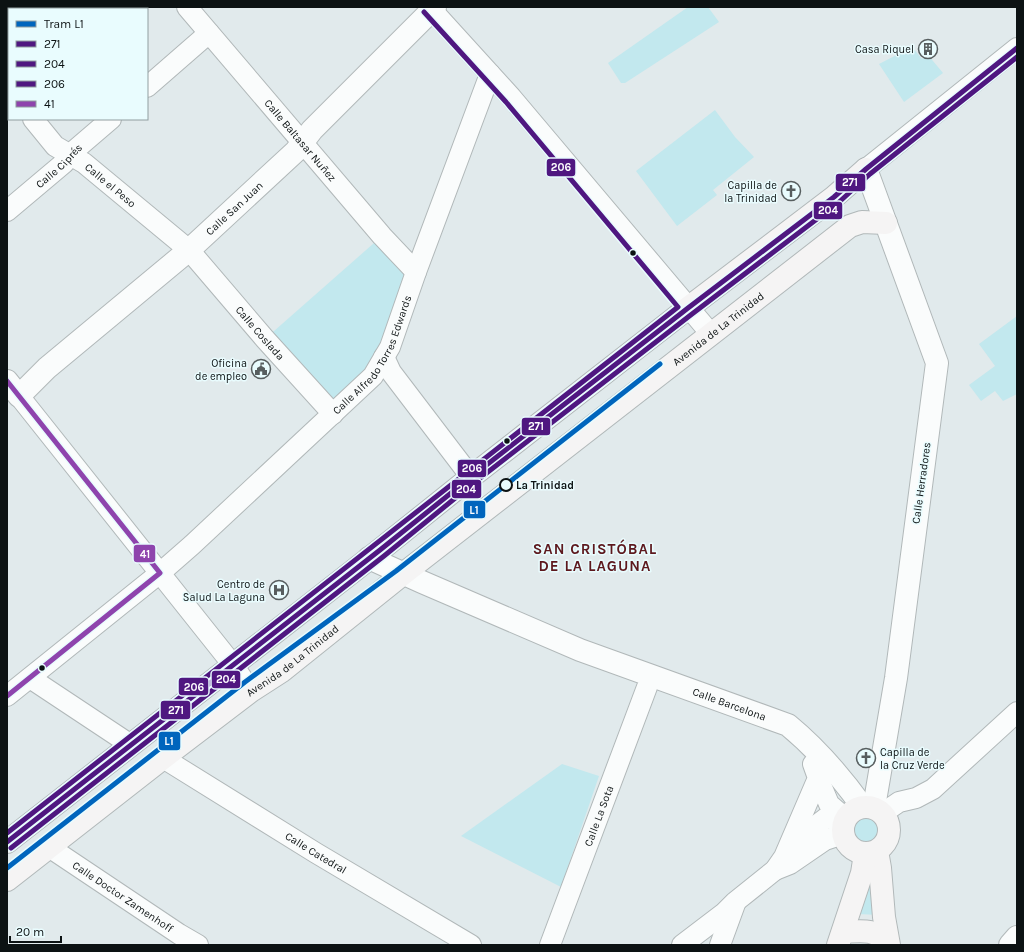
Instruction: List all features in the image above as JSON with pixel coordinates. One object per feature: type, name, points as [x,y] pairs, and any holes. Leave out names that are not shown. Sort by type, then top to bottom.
[{"type":"main road","points":[[7,842],[471,477],[688,308],[834,197],[866,169]]},
{"type":"main road","points":[[834,197],[847,211],[850,226]]},
{"type":"main road","name":"Avenida de La Trinidad","points":[[7,880],[251,691],[282,671],[710,334],[850,226],[862,222],[886,223]]},
{"type":"main road","points":[[861,816],[889,823],[890,834],[886,844],[871,852],[855,851],[847,844],[861,816]]},
{"type":"main road","points":[[840,938],[862,873],[871,852]]},
{"type":"main road","points":[[871,852],[880,868],[884,917],[889,944]]},
{"type":"main road","points":[[840,938],[868,931],[880,935],[889,944]]},
{"type":"street","name":"Calle Baltasar Nuñez","points":[[187,7],[382,236],[416,272]]},
{"type":"street","points":[[432,8],[490,74],[710,334]]},
{"type":"street","name":"Calle San Juan","points":[[13,388],[47,368],[189,250],[296,151],[312,130],[432,8]]},
{"type":"street","points":[[148,86],[209,33]]},
{"type":"street","points":[[866,169],[1017,48]]},
{"type":"street","name":"Calle Alfredo Torres Edwards","points":[[7,696],[160,573],[373,376],[390,347],[416,272],[490,74]]},
{"type":"street","name":"Calle el Peso","points":[[34,120],[55,146],[84,164],[189,250]]},
{"type":"street","name":"Calle Ciprés","points":[[7,211],[64,163],[110,120]]},
{"type":"street","name":"Calle Herradores","points":[[861,816],[897,670],[937,363],[866,169]]},
{"type":"street","name":"Calle Coslada","points":[[189,250],[265,339],[333,414]]},
{"type":"street","points":[[384,357],[391,372],[471,477]]},
{"type":"street","points":[[13,388],[233,665],[251,691]]},
{"type":"street","name":"Calle Barcelona","points":[[369,558],[566,644],[788,725],[800,735],[844,781],[861,816]]},
{"type":"street","name":"Calle Barcelona","points":[[566,644],[569,659],[787,736],[796,741],[816,771]]},
{"type":"street","points":[[30,678],[131,745]]},
{"type":"street","name":"Calle La Sota","points":[[550,945],[647,687]]},
{"type":"street","points":[[775,870],[790,864],[861,816],[899,802],[916,798],[933,788],[1017,712]]},
{"type":"street","name":"Calle Catedral","points":[[163,758],[316,853],[471,945]]},
{"type":"street","points":[[816,771],[829,804],[861,816]]},
{"type":"street","points":[[682,945],[724,913],[775,870],[789,847],[816,771]]},
{"type":"street","points":[[789,847],[826,818],[861,816]]},
{"type":"street","name":"Calle Doctor Zamenhoff","points":[[49,848],[198,945]]},
{"type":"street","points":[[720,945],[736,902]]},
{"type":"street","points":[[1010,945],[1017,937]]},
{"type":"shaded area","points":[[688,7],[708,7],[719,22],[625,83],[621,83],[608,63]]},
{"type":"shaded area","points":[[912,47],[922,59],[928,55],[943,73],[904,102],[879,64]]},
{"type":"shaded area","points":[[715,110],[735,137],[754,157],[713,190],[717,195],[677,226],[636,171]]},
{"type":"shaded area","points":[[382,236],[416,272],[390,347],[333,414],[265,339]]},
{"type":"shaded area","points":[[1017,316],[1017,394],[1003,401],[995,391],[981,401],[969,385],[995,366],[979,344]]},
{"type":"shaded area","points":[[562,764],[599,776],[561,887],[461,836]]},
{"type":"shaded area","points":[[867,815],[877,819],[881,829],[877,839],[867,843],[857,839],[853,829],[857,819]]},
{"type":"shaded area","points":[[873,873],[880,915],[857,914]]},
{"type":"tram line","name":"L1","points":[[7,868],[245,682],[396,571],[660,364]]},
{"type":"transit line","name":"206","points":[[7,833],[678,307],[506,102],[424,12]]},
{"type":"transit line","name":"271","points":[[7,842],[471,477],[688,308],[834,197],[866,169],[1017,48]]},
{"type":"transit line","name":"204","points":[[11,848],[384,556],[475,482],[838,203],[870,174],[1017,57]]},
{"type":"transit line","name":"41","points":[[7,381],[160,573],[7,696]]},
{"type":"place","name":"Casa Riquel","points":[[928,49]]},
{"type":"place","name":"Capilla de la Trinidad","points":[[791,191]]},
{"type":"place","name":"Oficina de empleo","points":[[261,369]]},
{"type":"place","name":"La Trinidad","points":[[506,485]]},
{"type":"place","name":"Centro de Salud La Laguna","points":[[279,590]]},
{"type":"place","name":"Capilla de la Cruz Verde","points":[[866,758]]},
{"type":"district","name":"SAN CRISTÓBAL DE LA LAGUNA","points":[[595,558]]}]
